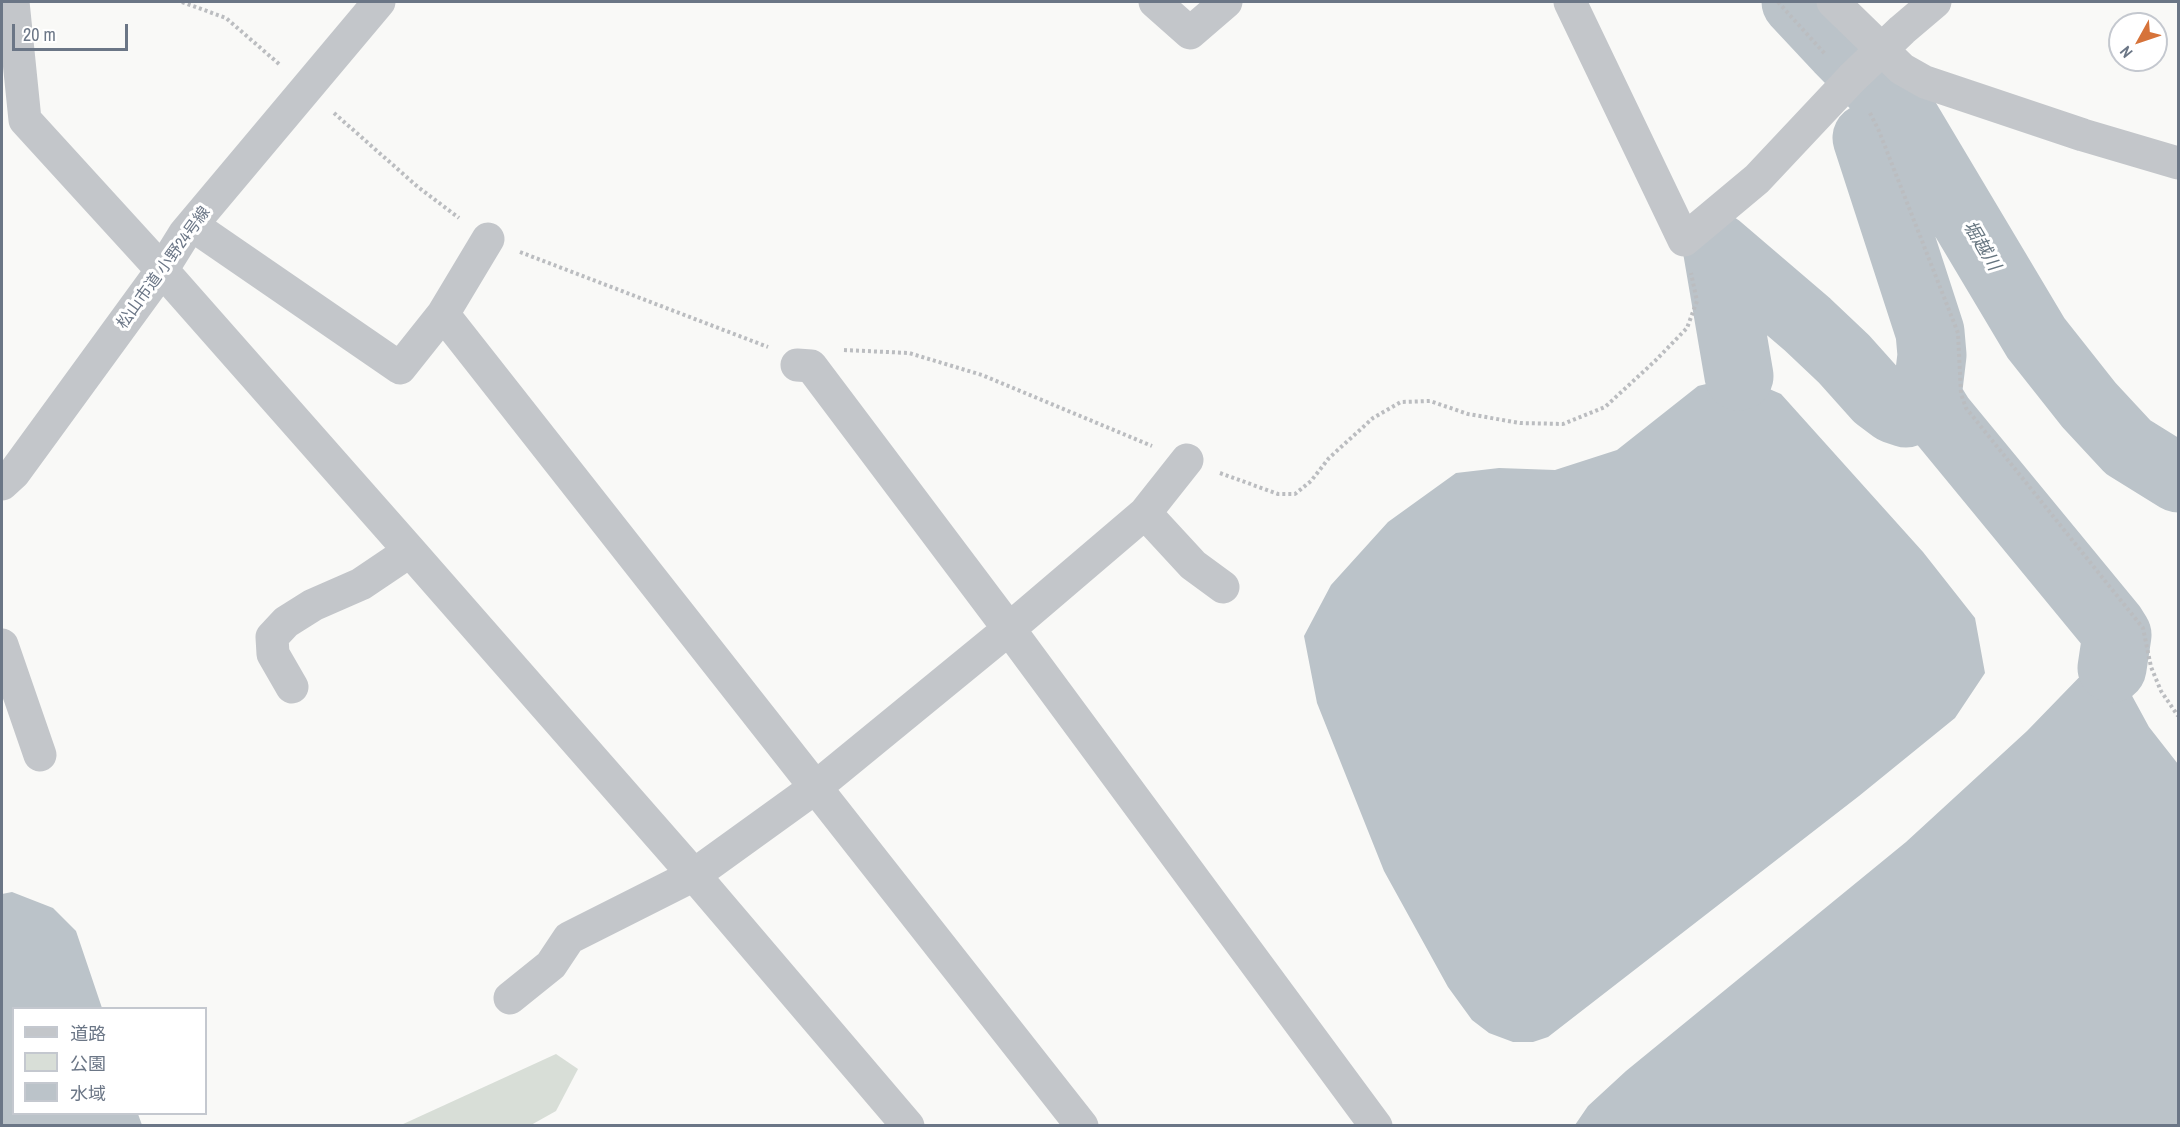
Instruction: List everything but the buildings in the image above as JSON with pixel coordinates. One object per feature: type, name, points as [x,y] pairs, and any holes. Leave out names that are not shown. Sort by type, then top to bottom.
[{"type":"street","points":[[14,2],[25,120],[162,270],[410,551],[694,875],[908,1125]]},
{"type":"street","name":"松山市道 小野24号線","points":[[2,484],[14,473],[162,270],[192,225],[379,2]]},
{"type":"street","points":[[1155,2],[1190,33],[1226,2]]},
{"type":"street","points":[[1570,2],[1683,240],[1757,179],[1864,67],[1935,2]]},
{"type":"street","points":[[1833,2],[1864,67]]},
{"type":"street","points":[[1864,67],[1902,69],[1925,81],[2083,135],[2178,163]]},
{"type":"street","points":[[192,225],[400,368],[443,314],[488,239]]},
{"type":"street","points":[[443,314],[1082,1125]]},
{"type":"street","points":[[786,357],[811,366],[1376,1125]]},
{"type":"street","points":[[510,998],[551,965],[569,938],[694,875],[816,787],[1009,629],[1145,513],[1187,460]]},
{"type":"street","points":[[1145,513],[1193,565],[1223,587]]},
{"type":"street","points":[[292,687],[273,654],[272,637],[286,622],[313,605],[361,584],[410,551]]},
{"type":"street","points":[[2,645],[40,756]]},
{"type":"path","points":[[182,2],[226,18],[418,187],[488,239],[786,357]]},
{"type":"path","points":[[1778,2],[1864,67],[1865,104],[1880,131],[1958,333],[1961,394],[1966,408],[2143,628],[2151,667],[2161,691],[2178,716]]},
{"type":"path","points":[[836,350],[884,350],[909,353],[982,375],[1187,460],[1278,494],[1295,494],[1311,481],[1329,458],[1373,418],[1401,402],[1430,401],[1468,414],[1520,423],[1563,424],[1605,407],[1655,362],[1687,328],[1697,301],[1683,240]]},
{"type":"green space","points":[[556,1054],[578,1069],[556,1111],[531,1125],[401,1125]]},
{"type":"water","points":[[1739,376],[1781,394],[1923,552],[1975,618],[1985,673],[1955,718],[1859,796],[1548,1037],[1533,1042],[1513,1042],[1489,1033],[1472,1020],[1448,987],[1384,871],[1317,703],[1304,636],[1331,585],[1388,522],[1456,473],[1499,468],[1555,470],[1617,450],[1698,386]]},
{"type":"water","points":[[2092,664],[2118,670],[2149,727],[2178,764],[2178,1125],[1575,1125],[1588,1106],[1626,1071],[1906,842],[2027,731]]},
{"type":"water","points":[[12,892],[53,908],[76,931],[102,1007],[12,1007],[12,1115],[138,1115],[142,1125],[2,1125],[2,894]]},
{"type":"waterway","name":"堀越川","points":[[1796,2],[1900,110],[2036,338],[2089,405],[2128,447],[2178,478]]},
{"type":"waterway","points":[[1867,138],[1930,332],[1932,355],[1927,397],[1940,418],[2112,627],[2117,635],[2112,668]]},
{"type":"waterway","points":[[1739,376],[1717,247],[1807,324],[1844,359],[1878,397],[1894,409],[1906,413],[1916,409],[1927,397]]}]
